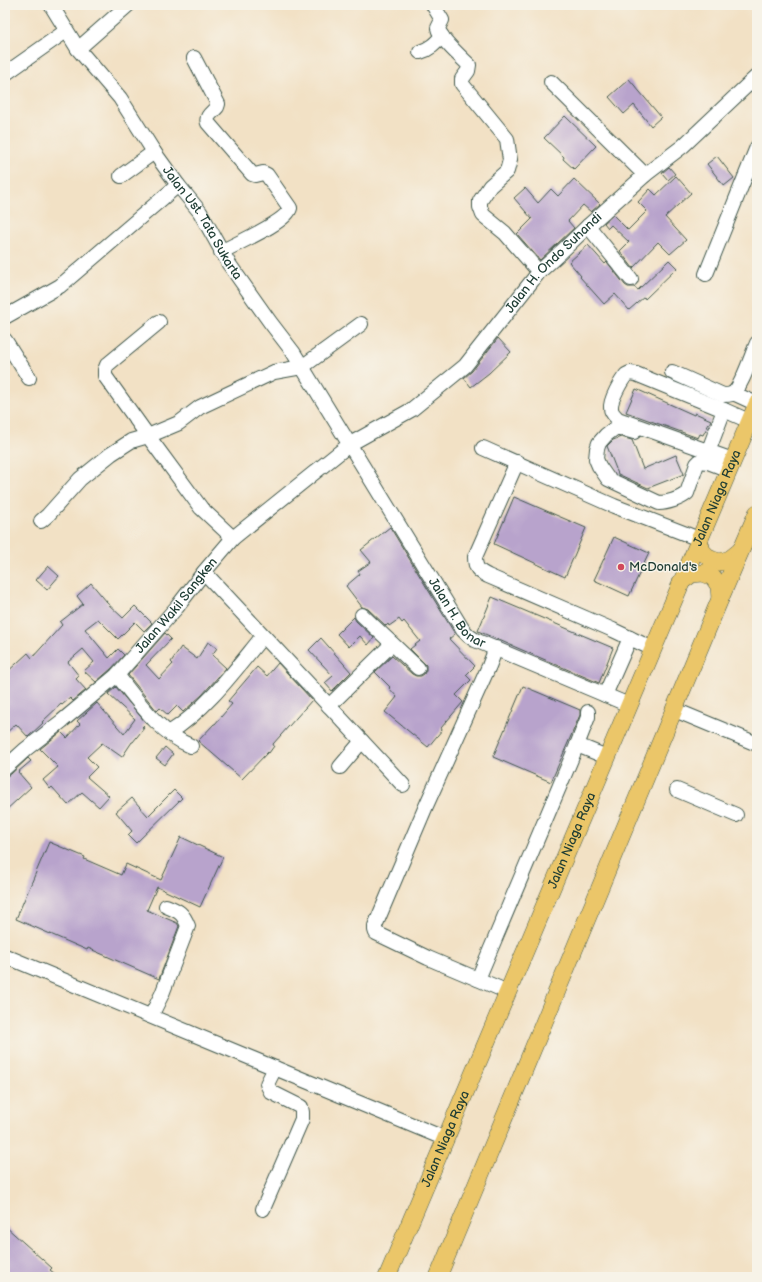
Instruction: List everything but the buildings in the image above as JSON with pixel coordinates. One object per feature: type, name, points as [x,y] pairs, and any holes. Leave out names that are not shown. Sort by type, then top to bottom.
[{"type":"main road","name":"Jalan Niaga Raya","points":[[387,1277],[757,404]]},
{"type":"main road","points":[[438,1277],[757,513]]},
{"type":"main road","points":[[699,539],[702,551],[710,559],[720,562],[730,559],[740,551]]},
{"type":"main road","points":[[681,582],[692,574],[703,573],[713,577],[719,586],[720,599]]},
{"type":"street","name":"Jalan Ust. Tata Sukarta","points":[[51,5],[78,49],[120,98],[154,152],[200,212],[222,252],[302,367],[350,444]]},
{"type":"street","points":[[78,49],[128,5]]},
{"type":"street","points":[[433,5],[442,20],[438,30],[469,66],[468,71],[462,79],[462,84],[507,139],[510,160],[507,171],[490,186],[480,201],[480,207],[483,215],[505,233],[539,272]]},
{"type":"street","points":[[5,74],[66,31]]},
{"type":"street","points":[[420,52],[429,49],[436,44],[442,36]]},
{"type":"street","points":[[194,58],[218,104],[217,108],[208,117],[208,124],[252,174],[255,175],[263,173],[267,175],[290,208],[289,212],[277,223],[222,252]]},
{"type":"street","name":"Jalan H. Ondo Suhandi","points":[[350,444],[411,410],[465,366],[539,272],[645,175],[683,146],[757,76]]},
{"type":"street","points":[[551,82],[645,175]]},
{"type":"street","points":[[706,274],[757,147]]},
{"type":"street","points":[[121,176],[154,152]]},
{"type":"street","points":[[5,317],[60,286],[178,185]]},
{"type":"street","points":[[588,226],[631,279]]},
{"type":"street","points":[[159,322],[107,366],[105,376],[201,508],[233,538]]},
{"type":"street","points":[[41,521],[80,479],[111,454],[131,441],[148,436],[179,423],[200,406],[274,372],[302,367],[361,324]]},
{"type":"street","points":[[5,340],[29,378]]},
{"type":"street","points":[[672,372],[723,395],[729,395],[739,386],[757,343]]},
{"type":"street","points":[[731,465],[708,452],[618,419],[612,414],[610,408],[612,400],[622,380],[630,373],[636,374],[749,421]]},
{"type":"street","points":[[733,393],[757,404]]},
{"type":"street","points":[[708,452],[724,410]]},
{"type":"street","points":[[640,434],[615,428],[606,434],[599,443],[596,459],[603,473],[608,479],[658,502],[663,503],[686,493],[697,464],[700,461],[731,465]]},
{"type":"street","name":"Jalan Wakil Sangken","points":[[5,768],[26,749],[117,675],[177,607],[233,538],[350,444]]},
{"type":"street","name":"Jalan H. Bonar","points":[[350,444],[469,636],[475,640],[629,705]]},
{"type":"street","points":[[483,448],[614,506],[699,539]]},
{"type":"street","points":[[517,462],[475,557],[475,564],[482,573],[488,576],[653,649]]},
{"type":"street","points":[[614,506],[622,486]]},
{"type":"street","points":[[204,572],[403,785]]},
{"type":"street","points":[[362,615],[418,668]]},
{"type":"street","points":[[169,733],[192,715],[219,688],[263,636]]},
{"type":"street","points":[[605,695],[630,638]]},
{"type":"street","points":[[329,706],[392,644]]},
{"type":"street","points":[[496,648],[426,806],[375,926],[375,930],[376,933],[428,958],[508,992]]},
{"type":"street","points":[[117,675],[154,720],[176,739],[191,746]]},
{"type":"street","points":[[674,710],[757,744]]},
{"type":"street","points":[[478,979],[577,745],[588,717],[588,712]]},
{"type":"street","points":[[340,768],[362,741]]},
{"type":"street","points":[[577,745],[607,757]]},
{"type":"street","points":[[677,790],[736,815]]},
{"type":"street","points":[[151,1016],[162,994],[188,926],[185,918],[179,911],[166,906]]},
{"type":"street","points":[[5,956],[446,1139]]},
{"type":"street","points":[[263,1209],[302,1119],[301,1107],[271,1092],[268,1087],[275,1068]]},
{"type":"place","name":"McDonald's","points":[[621,567]]}]
